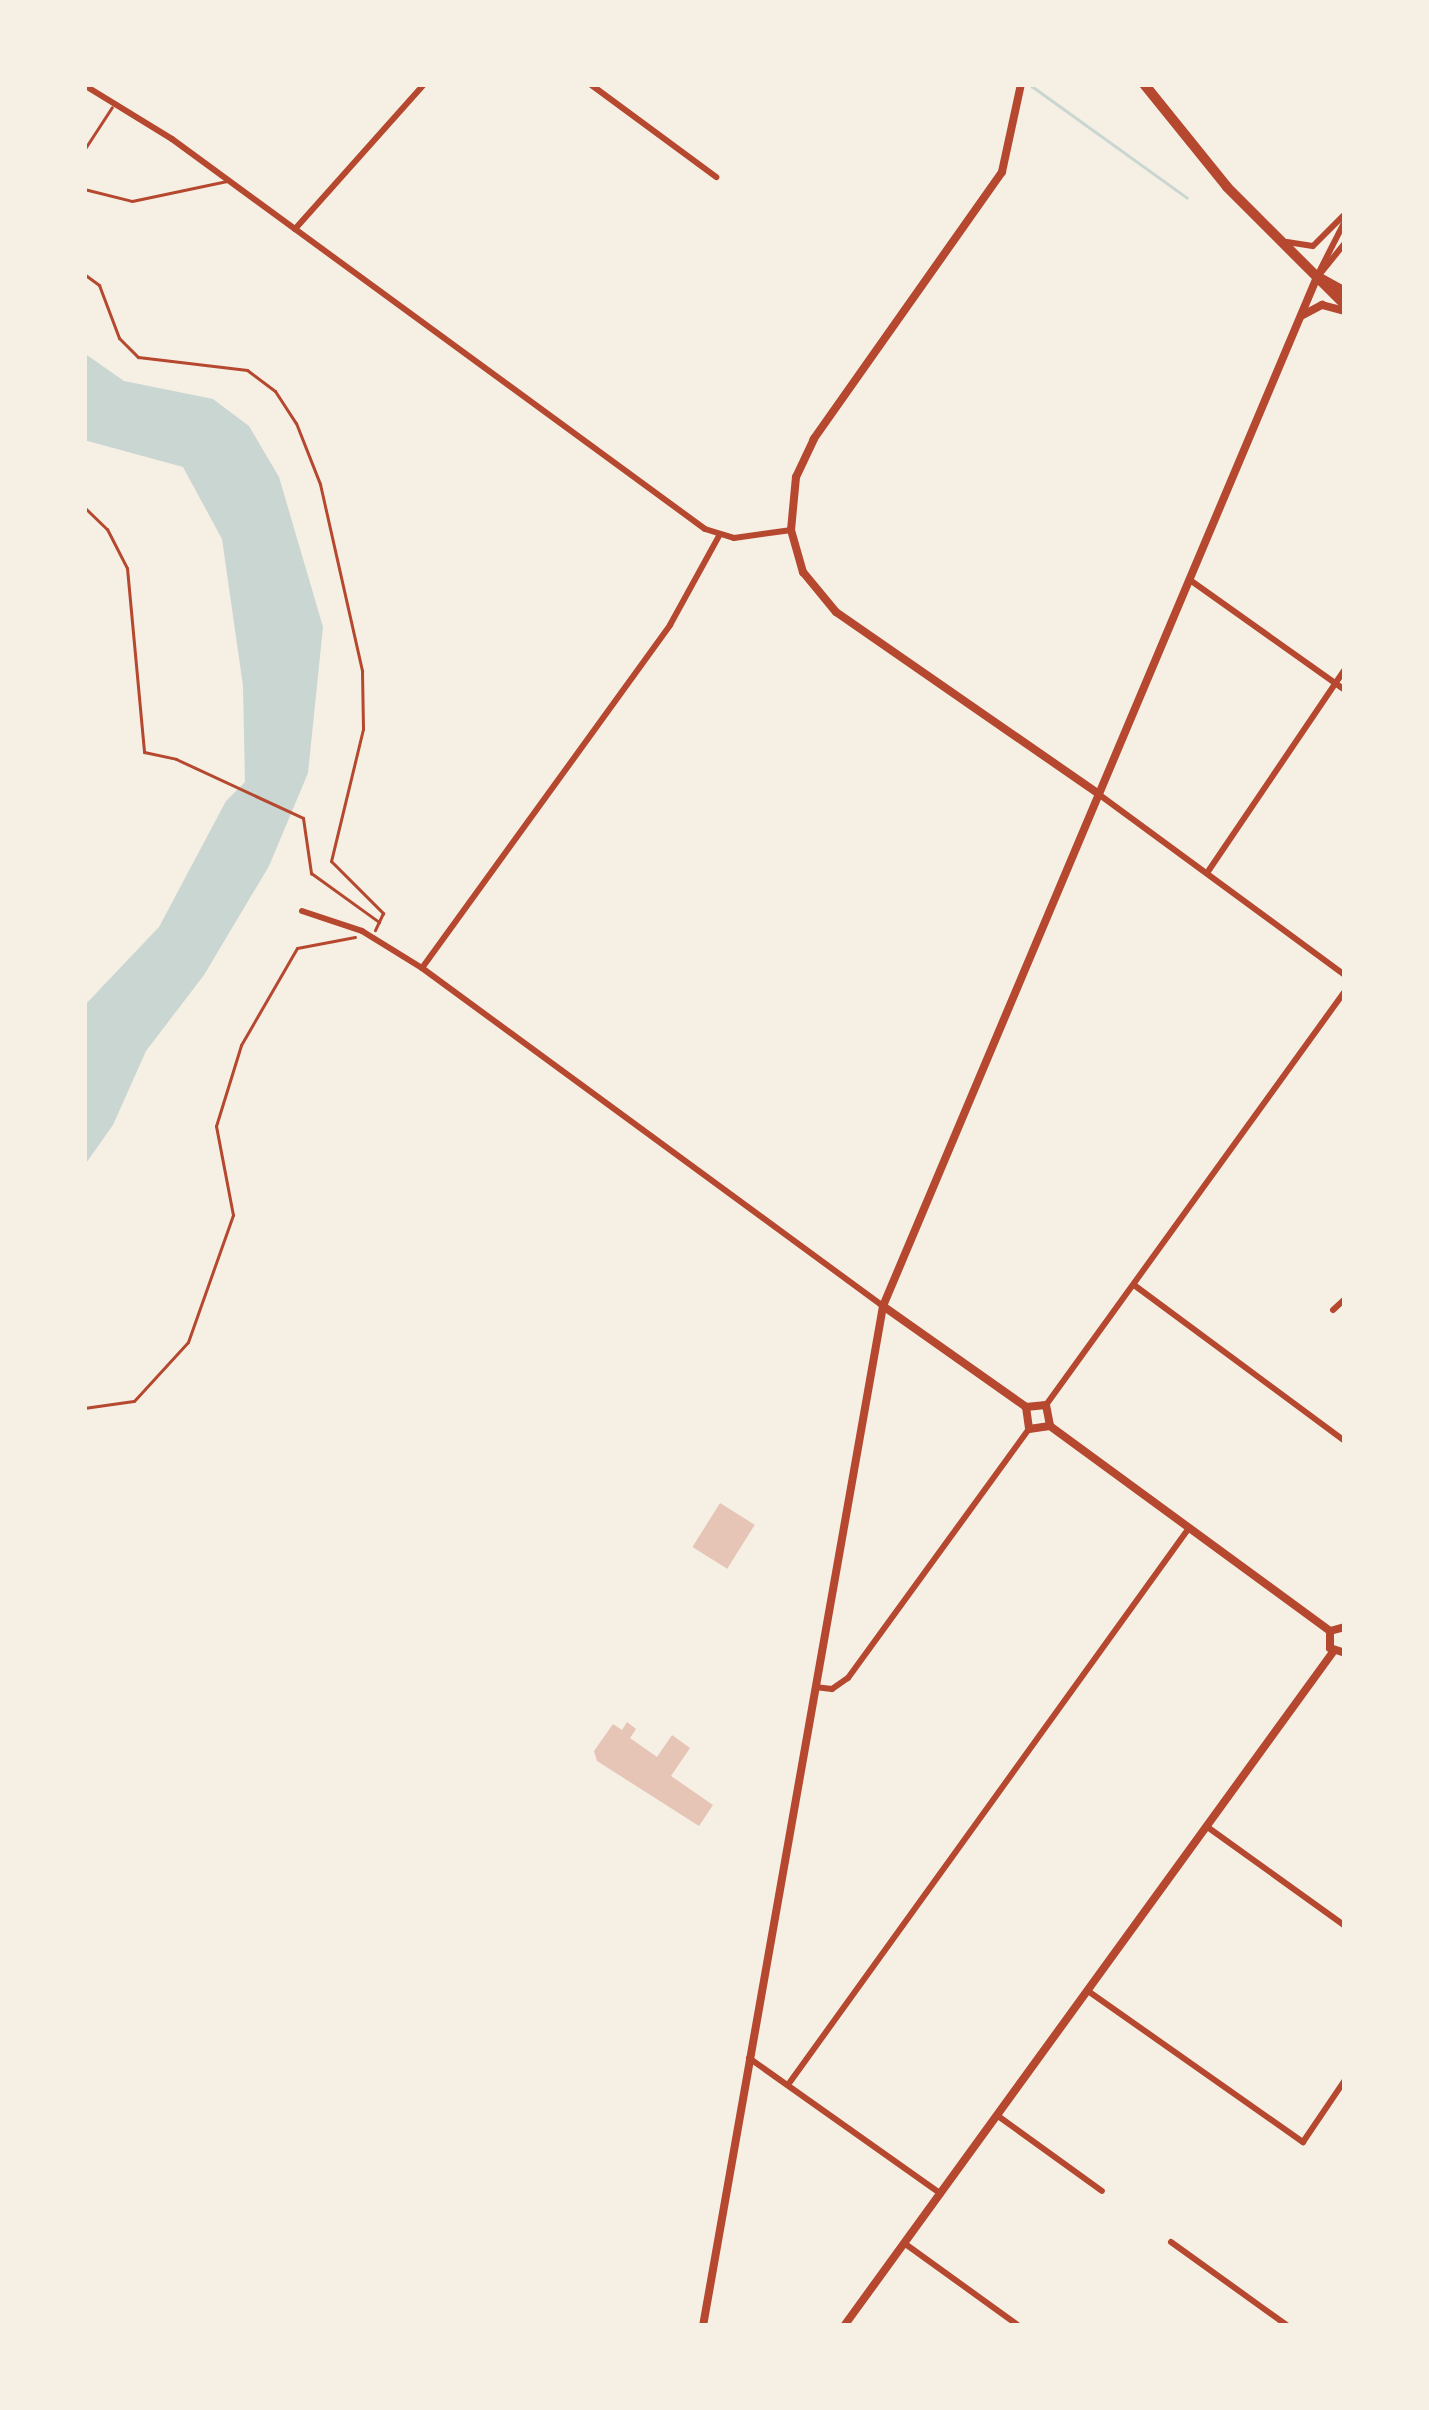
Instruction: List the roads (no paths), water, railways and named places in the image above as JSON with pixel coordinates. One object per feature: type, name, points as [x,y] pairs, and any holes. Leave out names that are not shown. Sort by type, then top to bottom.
[{"type":"highway","points":[[1144,84],[1268,231],[1345,308]]},
{"type":"highway","points":[[1317,277],[1345,292]]},
{"type":"street","points":[[295,230],[424,84]]},
{"type":"street","points":[[590,84],[716,177]]},
{"type":"street","points":[[1021,84],[1002,172],[814,439],[796,477],[790,530],[803,572],[836,612],[1097,793],[1345,975]]},
{"type":"street","points":[[84,86],[116,101],[228,180],[719,536],[790,530]]},
{"type":"street","points":[[1268,231],[1313,246],[1345,218]]},
{"type":"street","points":[[703,2326],[883,1306],[1289,332],[1345,218]]},
{"type":"street","points":[[1317,277],[1345,243]]},
{"type":"street","points":[[1289,332],[1314,306],[1345,308]]},
{"type":"street","points":[[422,968],[670,625],[719,536]]},
{"type":"street","points":[[1187,578],[1345,690]]},
{"type":"street","points":[[1207,873],[1345,669]]},
{"type":"street","points":[[302,911],[358,930],[422,968],[1026,1407],[1046,1405]]},
{"type":"street","points":[[844,2326],[1333,1652],[1330,1631],[1050,1426],[1046,1405],[1345,991]]},
{"type":"street","points":[[1134,1285],[1345,1442]]},
{"type":"street","points":[[1333,1310],[1345,1299]]},
{"type":"street","points":[[813,1687],[832,1689],[848,1678],[1029,1429],[1026,1407]]},
{"type":"street","points":[[1029,1429],[1050,1426]]},
{"type":"street","points":[[790,2082],[1189,1528]]},
{"type":"street","points":[[1330,1631],[1345,1627]]},
{"type":"street","points":[[1333,1652],[1345,1653]]},
{"type":"street","points":[[1206,1826],[1345,1926]]},
{"type":"street","points":[[1088,1990],[1303,2142],[1345,2080]]},
{"type":"street","points":[[749,2058],[790,2082],[941,2194]]},
{"type":"street","points":[[998,2116],[1102,2191]]},
{"type":"street","points":[[1171,2242],[1288,2326]]},
{"type":"street","points":[[904,2243],[1019,2326]]},
{"type":"lane","points":[[84,151],[116,101]]},
{"type":"lane","points":[[84,189],[132,201],[208,191],[228,180]]},
{"type":"waterway","points":[[1030,85],[1187,198]]}]
